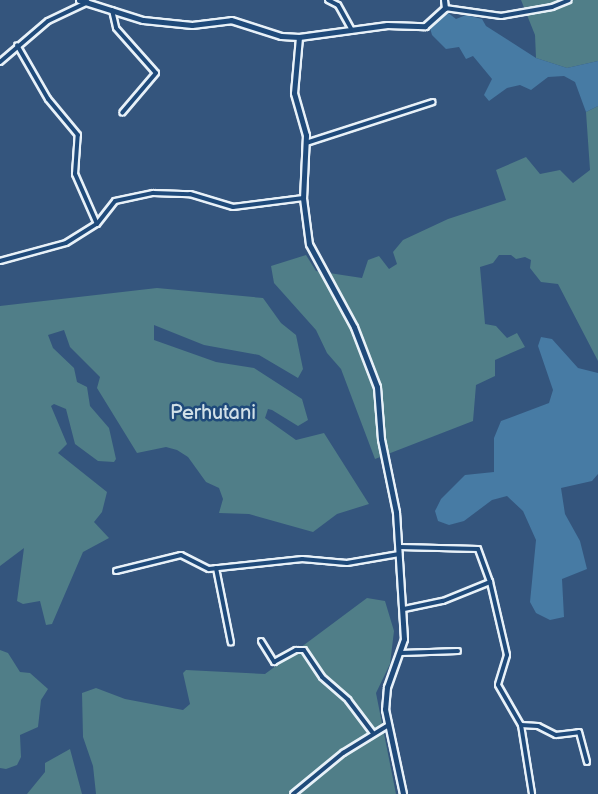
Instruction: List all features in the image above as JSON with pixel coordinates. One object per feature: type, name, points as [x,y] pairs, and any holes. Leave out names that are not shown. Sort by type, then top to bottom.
[{"type":"main road","points":[[79,0],[180,25],[231,20],[274,34],[299,37],[387,25],[425,26],[445,9],[444,0]]},
{"type":"main road","points":[[299,37],[294,93],[306,143],[303,198],[310,249],[354,327],[377,387],[381,439],[396,512],[404,609],[400,653],[385,697],[387,726],[402,794]]},
{"type":"street","points":[[328,0],[338,5],[352,30]]},
{"type":"street","points":[[445,9],[501,16],[552,7],[569,0]]},
{"type":"street","points":[[0,62],[17,45],[48,21],[88,2]]},
{"type":"street","points":[[112,10],[116,28],[156,73],[122,113]]},
{"type":"street","points":[[17,45],[48,99],[78,135],[75,174],[97,224]]},
{"type":"street","points":[[306,143],[433,102]]},
{"type":"street","points":[[0,261],[66,243],[97,224],[115,201],[153,193],[190,194],[233,207],[303,198]]},
{"type":"street","points":[[400,547],[476,547],[490,582],[507,655],[498,685],[521,725],[532,794]]},
{"type":"street","points":[[116,571],[181,555],[203,568],[216,568],[302,559],[347,563],[400,554]]},
{"type":"street","points":[[216,568],[231,643]]},
{"type":"street","points":[[404,609],[443,601],[490,582]]},
{"type":"street","points":[[261,641],[274,662],[296,650],[304,650],[322,677],[348,700],[373,733]]},
{"type":"street","points":[[400,653],[458,651]]},
{"type":"street","points":[[521,725],[538,726],[556,735],[579,732],[587,762]]},
{"type":"street","points":[[293,794],[373,733],[387,726]]},
{"type":"green space","points":[[521,0],[598,0],[598,61],[567,68],[536,58],[535,35]]},
{"type":"green space","points":[[598,106],[598,361],[558,284],[541,282],[530,268],[531,260],[525,257],[516,259],[511,255],[499,255],[493,263],[480,267],[485,324],[496,326],[507,338],[517,333],[525,347],[495,360],[495,376],[476,385],[473,421],[375,459],[341,369],[327,353],[316,330],[274,283],[271,266],[306,255],[316,271],[362,278],[368,260],[379,256],[389,269],[397,264],[393,252],[403,240],[448,219],[506,200],[496,170],[526,157],[540,174],[560,170],[573,183],[590,170],[586,112]]},
{"type":"green space","name":"Perhutani","points":[[157,288],[263,298],[281,323],[296,335],[303,369],[298,378],[259,355],[204,345],[154,325],[154,340],[216,362],[254,368],[302,399],[308,420],[298,426],[268,409],[265,418],[296,440],[324,433],[369,504],[337,514],[313,532],[249,514],[219,513],[223,499],[219,488],[206,482],[188,457],[177,450],[166,447],[137,453],[97,388],[100,377],[70,347],[64,330],[48,335],[53,348],[74,368],[77,382],[87,387],[90,406],[109,428],[116,459],[114,462],[98,461],[75,444],[66,409],[54,404],[51,406],[67,444],[58,453],[107,492],[102,512],[94,522],[109,538],[83,552],[52,624],[46,625],[40,601],[23,604],[17,601],[24,548],[0,566],[0,306]]},
{"type":"green space","points":[[367,598],[385,601],[394,631],[390,664],[376,693],[396,794],[96,794],[93,766],[83,737],[82,693],[96,688],[125,699],[183,710],[190,704],[183,673],[186,670],[265,674]]},
{"type":"green space","points":[[0,650],[8,653],[20,672],[30,673],[48,689],[41,700],[38,727],[20,735],[21,757],[17,765],[6,769],[0,768]]},
{"type":"green space","points":[[70,749],[82,794],[27,794],[45,772],[45,763]]},
{"type":"water","points":[[447,12],[456,19],[466,15],[482,19],[486,26],[536,58],[567,68],[598,61],[598,106],[586,112],[575,82],[564,76],[548,77],[531,90],[520,85],[507,88],[489,101],[484,95],[492,79],[473,56],[466,59],[459,47],[446,49],[432,35],[430,28]]},
{"type":"water","points":[[541,337],[552,339],[578,368],[598,373],[598,474],[592,481],[561,488],[565,514],[580,541],[587,569],[562,579],[564,617],[550,620],[536,613],[530,602],[536,540],[523,511],[507,496],[492,500],[464,521],[449,525],[438,521],[435,511],[441,499],[465,475],[494,472],[494,438],[501,421],[549,403],[553,390],[538,346]]}]
